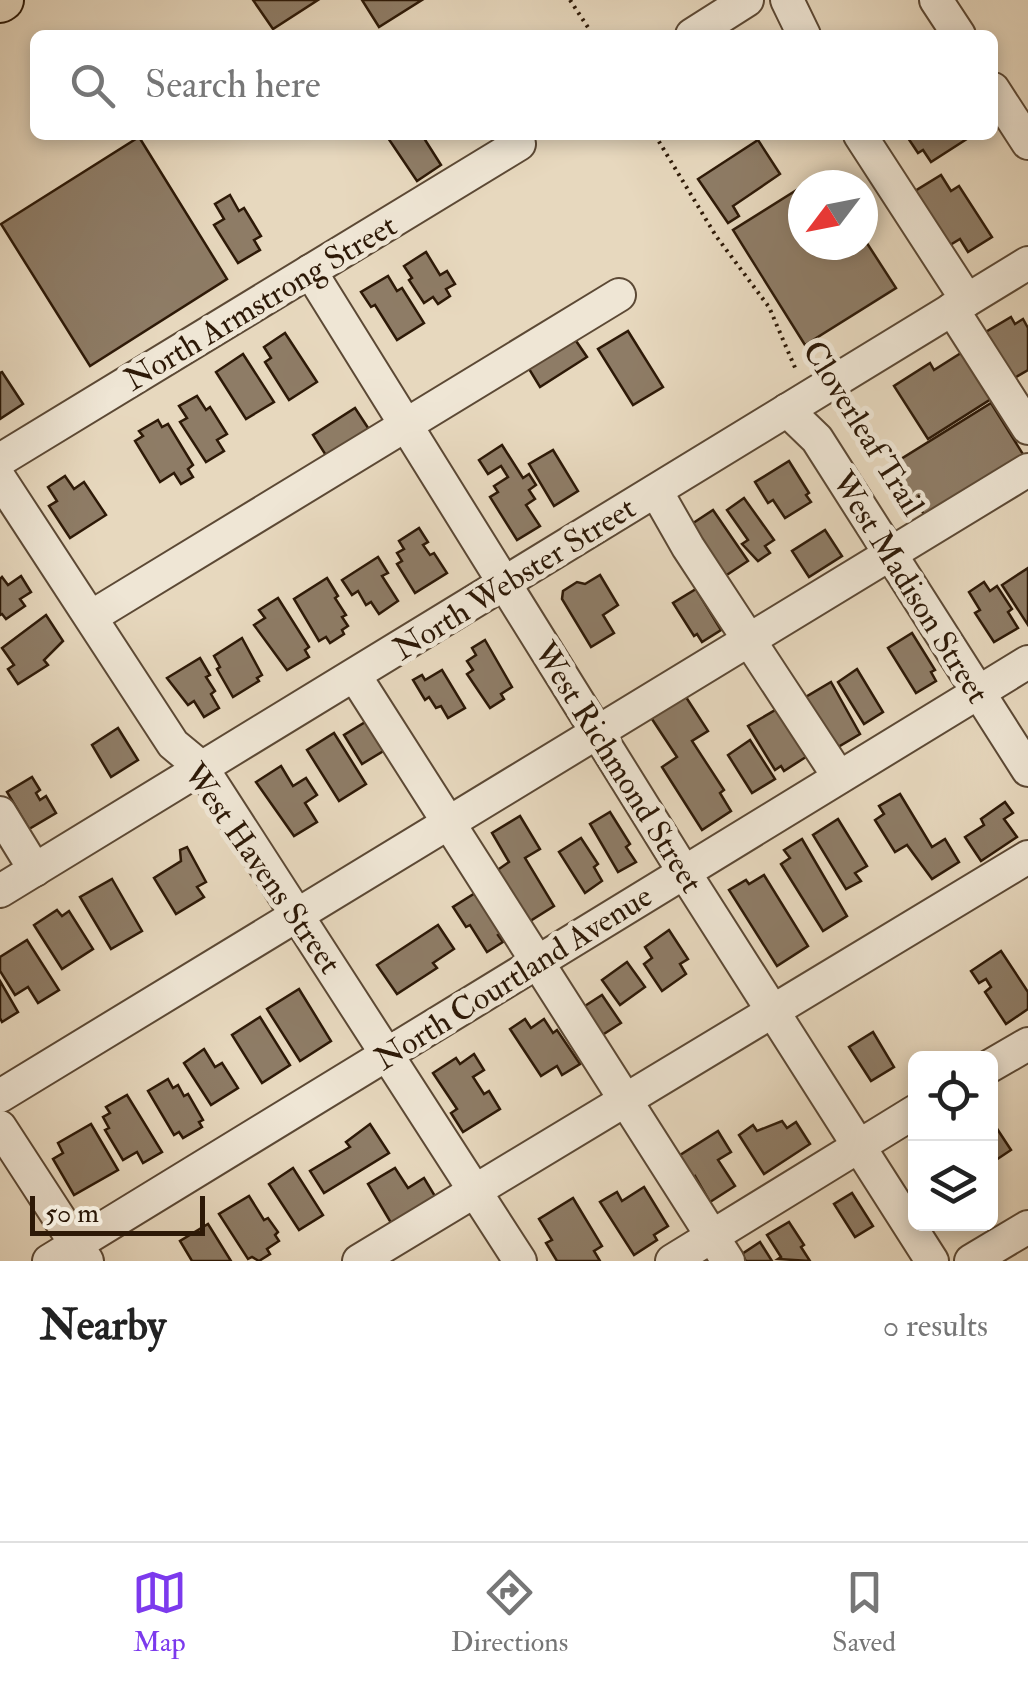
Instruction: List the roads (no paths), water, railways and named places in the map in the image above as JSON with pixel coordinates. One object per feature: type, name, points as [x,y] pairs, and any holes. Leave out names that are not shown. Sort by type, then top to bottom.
[{"type":"street","points":[[700,30],[747,0]]},
{"type":"street","points":[[787,0],[802,30]]},
{"type":"street","points":[[936,0],[956,30]]},
{"type":"street","points":[[998,97],[1028,144]]},
{"type":"street","points":[[863,140],[1028,428]]},
{"type":"street","name":"North Armstrong Street","points":[[0,460],[519,144]]},
{"type":"street","name":"North Webster Street","points":[[0,891],[1028,263]]},
{"type":"street","name":"West Richmond Street","points":[[310,272],[932,1261]]},
{"type":"street","points":[[91,618],[619,295]]},
{"type":"street","name":"West Madison Street","points":[[800,403],[817,439],[888,554],[1028,770]]},
{"type":"street","points":[[0,1096],[1028,470]]},
{"type":"street","name":"West Havens Street","points":[[0,479],[173,744],[202,768],[520,1261]]},
{"type":"street","points":[[656,491],[839,777]]},
{"type":"street","name":"North Courtland Avenue","points":[[71,1256],[388,1054],[1028,662]]},
{"type":"street","points":[[354,676],[720,1249]]},
{"type":"street","points":[[0,813],[35,870]]},
{"type":"street","points":[[359,1261],[1028,857]]},
{"type":"street","points":[[998,1061],[1028,1044]]},
{"type":"street","points":[[672,1261],[720,1249],[860,1145],[908,1116]]},
{"type":"street","points":[[0,1127],[71,1256]]},
{"type":"street","points":[[971,1261],[1028,1226]]}]
